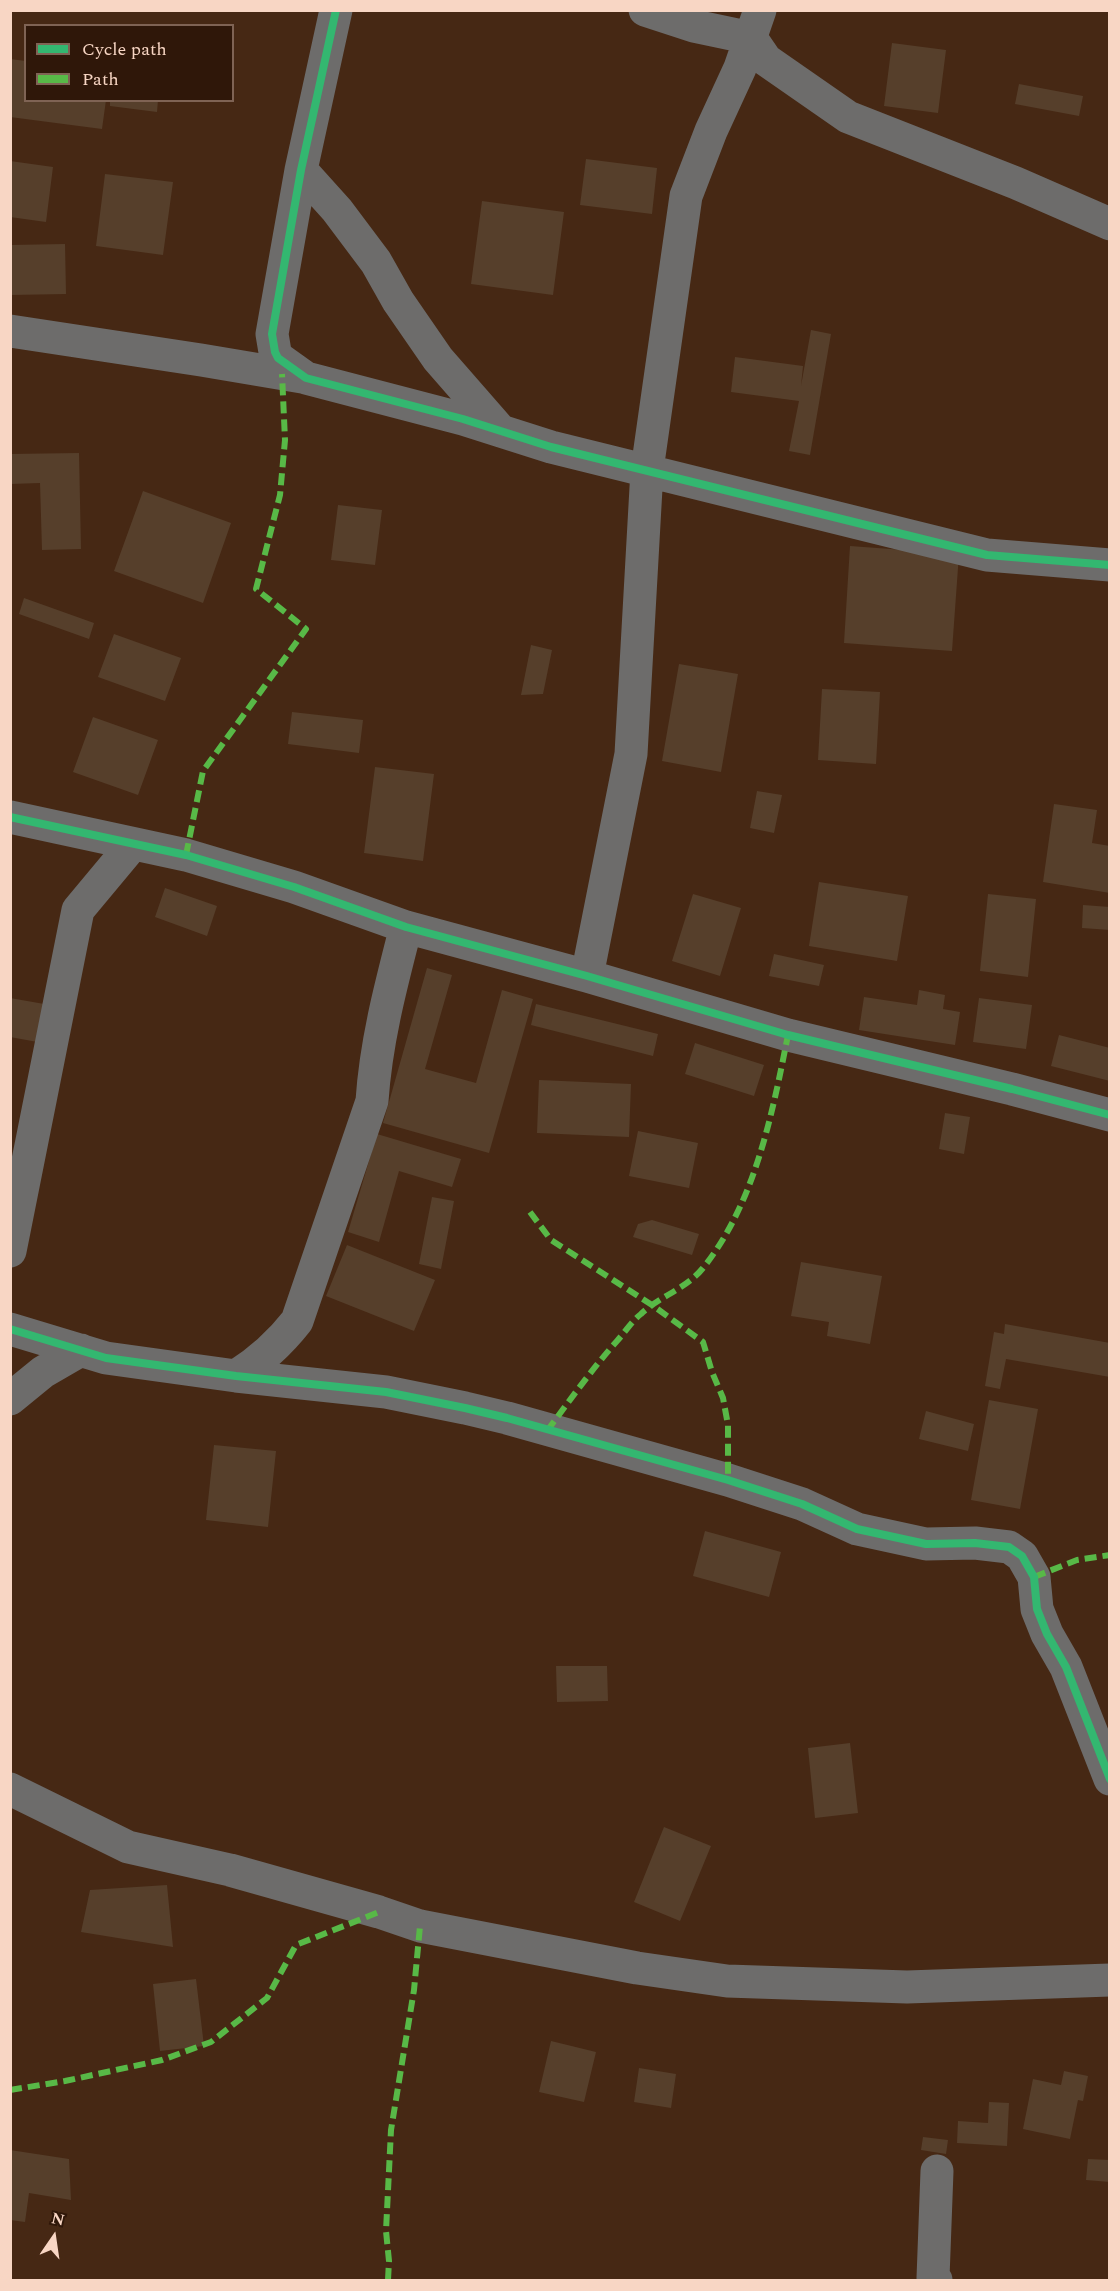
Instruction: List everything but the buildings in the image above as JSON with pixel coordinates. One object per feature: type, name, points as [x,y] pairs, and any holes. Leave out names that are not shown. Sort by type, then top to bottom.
[{"type":"street","points":[[306,378],[278,358],[272,334],[301,170],[336,10]]},
{"type":"street","points":[[645,10],[694,26],[755,24]]},
{"type":"street","points":[[755,24],[766,60],[848,117],[1016,183],[1110,224]]},
{"type":"street","points":[[587,976],[631,754],[647,470],[686,196],[711,131],[740,68],[755,24]]},
{"type":"street","points":[[301,170],[337,210],[376,262],[398,301],[438,359],[501,431]]},
{"type":"street","points":[[10,331],[306,378],[463,419],[551,447],[987,555],[1110,565]]},
{"type":"street","points":[[10,817],[186,855],[294,887],[406,927],[587,976],[788,1035],[1110,1115]]},
{"type":"street","points":[[10,1251],[78,910],[133,844]]},
{"type":"street","points":[[236,1376],[258,1362],[279,1344],[297,1321],[372,1101],[375,1063],[386,1003],[406,927]]},
{"type":"street","points":[[10,1329],[106,1358],[236,1376],[386,1392],[465,1408],[729,1480],[802,1504],[857,1529],[926,1544],[975,1543],[1009,1547],[1022,1556],[1034,1578],[1037,1609],[1047,1634],[1066,1667],[1110,1779]]},
{"type":"street","points":[[10,1399],[43,1372],[81,1350]]},
{"type":"street","points":[[10,1364],[10,1383]]},
{"type":"street","points":[[10,1789],[128,1847],[230,1870],[379,1912],[420,1926],[637,1968],[727,1981],[907,1987],[1110,1980]]},
{"type":"street","points":[[936,2280],[933,2278],[938,2171]]},
{"type":"marked path","points":[[186,855],[203,771],[306,629],[256,589],[280,495],[285,440],[282,374]]},
{"type":"marked path","points":[[547,1431],[635,1320],[648,1308],[696,1275],[721,1243],[749,1187],[759,1157],[768,1127],[788,1035]]},
{"type":"marked path","points":[[530,1212],[551,1240],[652,1305],[703,1342],[723,1398],[728,1425],[728,1480]]},
{"type":"marked path","points":[[1034,1577],[1077,1560],[1110,1555]]},
{"type":"marked path","points":[[10,2090],[65,2081],[162,2060],[211,2042],[267,1998],[296,1945],[379,1912]]},
{"type":"marked path","points":[[388,2280],[386,2231],[391,2130],[414,1990],[420,1926]]},
{"type":"cycle path","points":[[336,10],[301,170],[272,334],[278,358],[306,378],[463,419],[551,447],[987,555],[1110,565]]},
{"type":"cycle path","points":[[10,817],[186,855],[294,887],[406,927],[587,976],[788,1035],[1110,1115]]},
{"type":"cycle path","points":[[10,1329],[106,1358],[236,1376],[386,1392],[465,1408],[728,1480],[802,1504],[857,1529],[926,1544],[975,1543],[1009,1547],[1022,1556],[1034,1577],[1037,1609],[1047,1634],[1066,1667],[1110,1779]]}]
